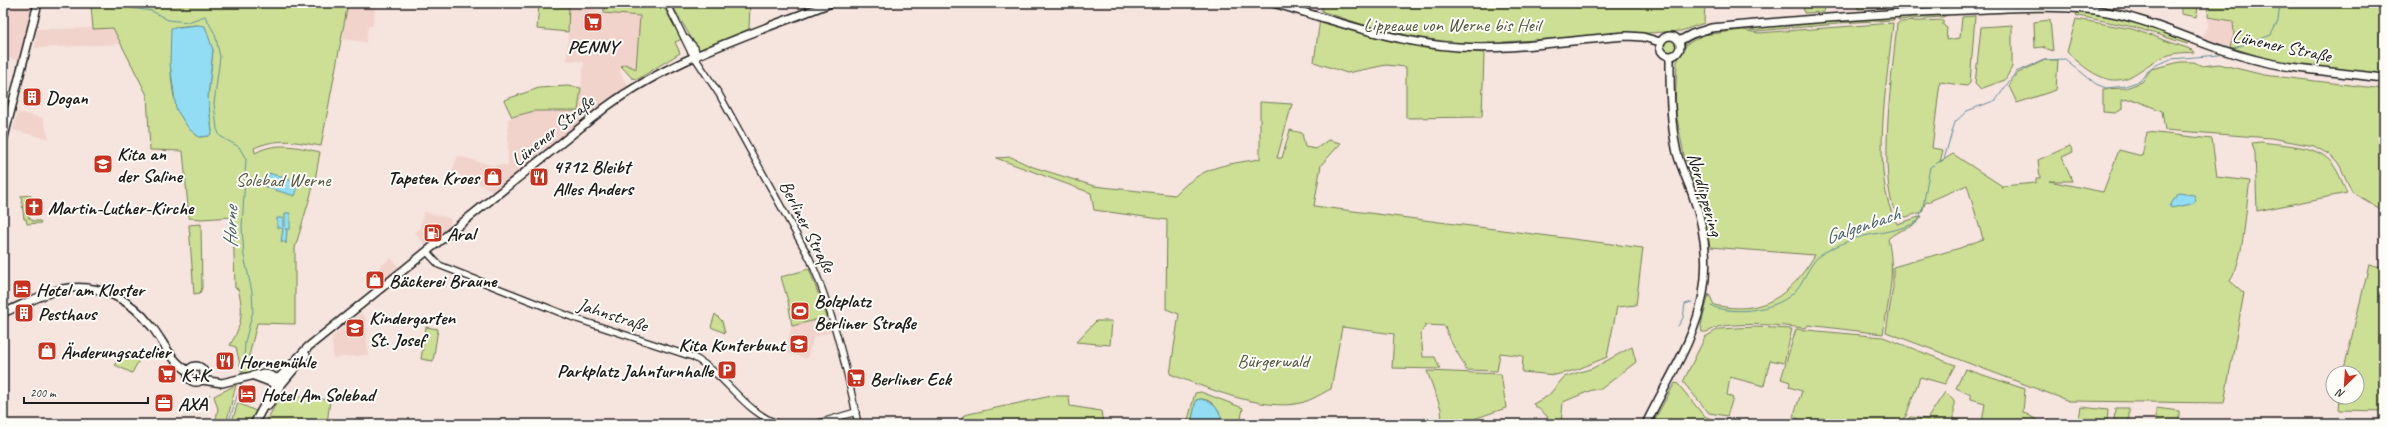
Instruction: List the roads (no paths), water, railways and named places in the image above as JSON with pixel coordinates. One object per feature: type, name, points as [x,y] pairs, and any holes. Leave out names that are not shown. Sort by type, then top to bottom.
[{"type":"main road","points":[[3,141],[38,3]]},
{"type":"main road","name":"Lünener Straße","points":[[279,382],[325,335],[612,102],[640,84],[696,57],[831,3]]},
{"type":"main road","points":[[1273,3],[1394,37],[1435,45],[1500,48],[1628,36],[1643,37],[1660,42],[1670,36],[1679,41],[1680,50],[1676,55],[1670,56],[1661,51],[1660,42]]},
{"type":"main road","name":"Lünener Straße","points":[[1679,41],[1692,34],[1711,28],[1848,16],[2012,8],[2075,8],[2114,13],[2152,23],[2230,53],[2260,61],[2384,78]]},
{"type":"main road","name":"Nordlippering","points":[[1646,424],[1692,331],[1699,313],[1705,280],[1706,247],[1703,232],[1698,209],[1678,155],[1672,125],[1670,56]]},
{"type":"main road","points":[[3,313],[62,289],[82,288],[106,292],[127,302],[140,312],[173,358],[189,370]]},
{"type":"main road","points":[[189,370],[195,366],[200,367],[204,377]]},
{"type":"main road","points":[[189,370],[189,378],[193,381],[204,377],[225,381],[251,376],[279,382]]},
{"type":"main road","points":[[254,424],[279,382]]},
{"type":"main road","points":[[259,424],[279,382]]},
{"type":"street","name":"Berliner Straße","points":[[667,3],[690,50],[696,57],[810,258],[832,315],[858,424]]},
{"type":"street","name":"Jahnstraße","points":[[427,252],[439,265],[550,309],[693,357],[712,369],[755,411],[779,424]]},
{"type":"street","points":[[815,424],[856,412]]},
{"type":"water","points":[[197,25],[205,26],[213,50],[208,97],[212,132],[209,136],[199,137],[189,129],[176,109],[170,63],[171,28]]},
{"type":"water","points":[[269,173],[299,183],[295,196],[265,187]]},
{"type":"water","points":[[2178,193],[2194,195],[2196,201],[2192,204],[2171,208],[2170,206]]},
{"type":"water","points":[[285,213],[290,213],[290,229],[285,229],[287,230],[286,244],[286,242],[281,242],[283,228],[277,228],[277,218],[283,218],[283,226],[285,226]]},
{"type":"water","points":[[1201,399],[1210,403],[1216,408],[1223,424],[1191,424],[1196,400]]},
{"type":"waterway","name":"Horne","points":[[117,3],[131,8],[152,11],[168,20],[188,22],[205,16],[215,34],[220,57],[214,104],[217,129],[220,136],[239,147],[246,159],[242,227],[244,256],[252,292],[253,311],[245,342],[243,376]]},
{"type":"waterway","name":"Galgenbach","points":[[2234,48],[2271,35],[2278,21],[2280,3]]},
{"type":"waterway","name":"Galgenbach","points":[[1711,306],[1732,311],[1744,311],[1779,302],[1789,297],[1796,290],[1812,264],[1825,252],[1856,238],[1904,227],[1918,221],[1923,207],[1930,167],[1944,159],[1955,122],[1967,111],[1996,100],[2016,72],[2044,60],[2065,59],[2096,84],[2106,88],[2125,86],[2140,81],[2147,72],[2158,64],[2171,59],[2220,55]]},
{"type":"waterway","name":"Galgenbach","points":[[1678,326],[1683,318],[1685,304],[1692,302]]},
{"type":"waterway","name":"Horne","points":[[228,424],[242,381]]},
{"type":"waterway","points":[[203,398],[210,395]]},
{"type":"place","name":"PENNY","points":[[593,22]]},
{"type":"place","name":"Dogan","points":[[32,97]]},
{"type":"place","name":"Kita an der Saline","points":[[103,164]]},
{"type":"place","name":"Tapeten Kroes","points":[[493,177]]},
{"type":"place","name":"4712 Bleibt Alles Anders","points":[[539,177]]},
{"type":"place","name":"Martin-Luther-Kirche","points":[[34,207]]},
{"type":"place","name":"Aral","points":[[433,233]]},
{"type":"place","name":"Bäckerei Braune","points":[[375,280]]},
{"type":"place","name":"Hotel am Kloster","points":[[22,289]]},
{"type":"place","name":"Bolzplatz Berliner Straße","points":[[800,311]]},
{"type":"place","name":"Pesthaus","points":[[24,313]]},
{"type":"place","name":"Kindergarten St. Josef","points":[[355,328]]},
{"type":"place","name":"Kita Kunterbunt","points":[[799,344]]},
{"type":"place","name":"Änderungsatelier","points":[[47,351]]},
{"type":"place","name":"Hornemühle","points":[[225,361]]},
{"type":"place","name":"Parkplatz Jahnturnhalle","points":[[727,370]]},
{"type":"place","name":"K+K","points":[[167,374]]},
{"type":"place","name":"Berliner Eck","points":[[856,378]]},
{"type":"place","name":"Hotel Am Solebad","points":[[247,394]]},
{"type":"place","name":"AXA","points":[[164,403]]},
{"type":"park label","name":"Lippeaue von Werne bis Heil","points":[[1452,24]]},
{"type":"park label","name":"Solebad Werne","points":[[283,179]]},
{"type":"park label","name":"Bürgerwald","points":[[1273,360]]}]
